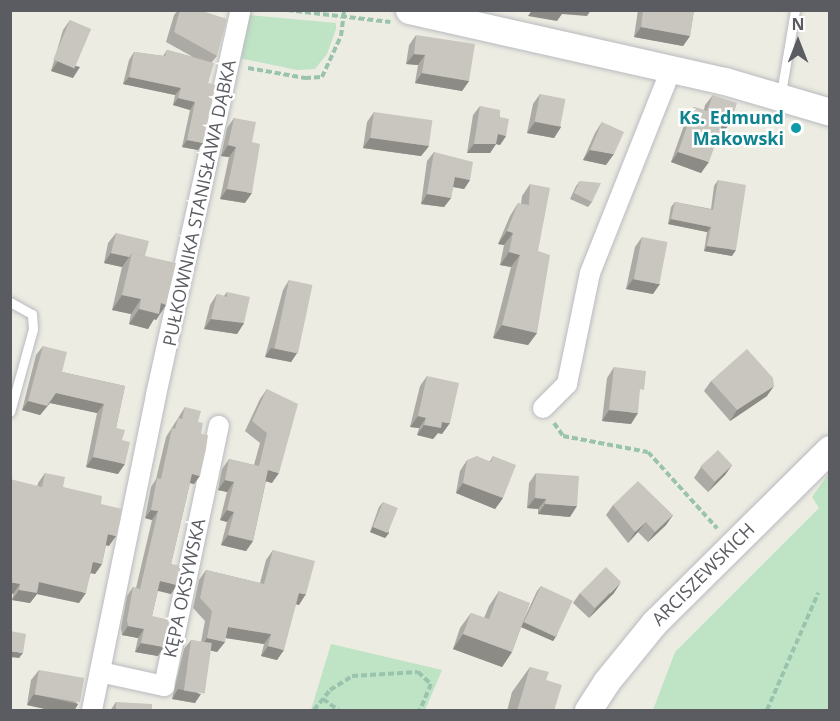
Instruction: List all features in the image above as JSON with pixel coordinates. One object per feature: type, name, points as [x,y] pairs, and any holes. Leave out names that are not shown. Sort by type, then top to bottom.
[{"type":"street","name":"PUŁKOWNIKA STANISŁAWA DĄBKA","points":[[100,672],[156,394],[241,10]]},
{"type":"street","points":[[409,10],[671,69],[780,96],[830,112]]},
{"type":"street","points":[[543,408],[567,384],[591,273],[671,69]]},
{"type":"street","name":"KĘPA OKSYWSKA","points":[[100,672],[164,687],[219,426]]},
{"type":"street","name":"ARCISZEWSKICH","points":[[588,711],[606,682],[655,622],[830,448]]},
{"type":"street","points":[[92,711],[100,672]]},
{"type":"lane","points":[[780,96],[795,10]]},
{"type":"lane","points":[[10,302],[32,314],[33,328],[10,412]]},
{"type":"path","points":[[229,64],[304,78],[322,77],[341,36],[344,10]]},
{"type":"path","points":[[543,408],[563,436],[648,452],[723,534]]},
{"type":"path","points":[[767,711],[818,593]]},
{"type":"path","points":[[314,711],[323,699],[352,676],[418,672],[431,684],[420,711]]},
{"type":"path","points":[[323,699],[338,711]]},
{"type":"green space","points":[[249,15],[336,23],[336,29],[327,54],[315,69],[297,70],[239,58]]},
{"type":"green space","points":[[829,473],[829,710],[653,710],[675,652],[819,508],[812,497]]},
{"type":"green space","points":[[331,644],[442,670],[425,710],[311,710]]},
{"type":"building","points":[[180,10],[199,10],[227,19],[217,56],[174,32]]},
{"type":"building","points":[[643,10],[694,10],[690,36],[641,27]]},
{"type":"building","points":[[70,20],[91,29],[74,69],[53,60]]},
{"type":"building","points":[[416,35],[475,44],[469,81],[422,73],[425,55],[414,54]]},
{"type":"building","points":[[167,50],[214,63],[208,83],[216,85],[203,143],[187,140],[195,102],[178,98],[181,88],[129,77],[134,52],[165,56]]},
{"type":"building","points":[[540,94],[566,99],[560,126],[535,121]]},
{"type":"building","points":[[713,95],[737,103],[731,122],[724,120],[709,162],[678,152],[694,107],[707,111]]},
{"type":"building","points":[[480,106],[500,110],[500,117],[509,119],[506,136],[498,134],[496,144],[474,144]]},
{"type":"building","points":[[374,112],[432,120],[429,146],[370,138]]},
{"type":"building","points":[[234,118],[256,122],[252,142],[260,144],[252,193],[227,189],[236,147],[228,145]]},
{"type":"building","points":[[602,122],[624,132],[614,154],[590,150]]},
{"type":"building","points":[[434,152],[473,162],[470,180],[455,177],[451,198],[427,194]]},
{"type":"building","points":[[718,180],[746,185],[736,250],[707,246],[711,227],[671,219],[675,202],[713,210]]},
{"type":"building","points":[[580,181],[601,183],[592,202],[574,193]]},
{"type":"building","points":[[530,184],[550,188],[538,251],[550,255],[537,333],[502,325],[520,255],[509,252],[513,233],[507,231],[518,203],[529,205]]},
{"type":"building","points":[[116,233],[149,241],[145,256],[132,253],[129,257],[111,253]]},
{"type":"building","points":[[642,237],[668,242],[659,284],[634,279]]},
{"type":"building","points":[[132,253],[176,263],[166,305],[161,303],[159,314],[139,309],[141,299],[122,295]]},
{"type":"building","points":[[289,280],[312,285],[298,353],[274,348]]},
{"type":"building","points":[[227,292],[250,297],[244,323],[211,319],[217,294],[227,297]]},
{"type":"building","points":[[43,346],[67,352],[62,372],[125,386],[116,428],[125,430],[122,440],[130,442],[125,464],[93,457],[104,404],[56,393],[47,406],[28,401]]},
{"type":"building","points":[[747,349],[773,378],[774,386],[737,410],[711,381]]},
{"type":"building","points":[[614,367],[646,371],[644,390],[640,389],[638,413],[609,410]]},
{"type":"building","points":[[427,376],[459,383],[450,423],[442,422],[441,428],[424,425],[426,418],[418,416]]},
{"type":"building","points":[[267,389],[298,404],[279,473],[268,470],[253,541],[228,535],[234,512],[227,510],[234,482],[225,480],[229,459],[259,466],[267,433],[252,421]]},
{"type":"building","points":[[185,407],[201,411],[198,422],[203,423],[201,434],[208,435],[200,476],[192,474],[171,564],[181,566],[177,585],[160,581],[152,616],[170,620],[164,647],[141,643],[144,629],[128,626],[127,620],[133,587],[140,589],[158,511],[151,510],[157,478],[161,479],[172,428],[175,429],[178,418],[182,419]]},
{"type":"building","points":[[718,450],[732,465],[715,482],[700,466]]},
{"type":"building","points":[[477,456],[491,462],[493,456],[516,465],[503,498],[463,483],[467,460]]},
{"type":"building","points":[[45,473],[65,477],[63,487],[102,496],[101,504],[122,509],[116,536],[108,534],[102,564],[93,562],[86,593],[39,582],[37,593],[19,590],[20,584],[10,582],[10,479],[42,487]]},
{"type":"building","points":[[536,473],[579,476],[577,506],[545,504],[546,499],[535,498]]},
{"type":"building","points":[[638,481],[673,515],[655,532],[646,522],[635,532],[613,505]]},
{"type":"building","points":[[383,502],[398,508],[388,533],[373,527]]},
{"type":"building","points":[[273,550],[315,561],[306,594],[299,593],[284,650],[268,646],[271,634],[228,627],[225,642],[207,638],[212,611],[200,598],[206,570],[264,584]]},
{"type":"building","points":[[606,567],[621,582],[595,608],[580,593]]},
{"type":"building","points":[[541,586],[573,601],[556,637],[524,622]]},
{"type":"building","points":[[499,591],[530,603],[512,652],[463,634],[471,613],[489,619]]},
{"type":"building","points":[[10,631],[26,634],[23,653],[10,651]]},
{"type":"building","points":[[191,640],[212,643],[205,693],[184,691]]},
{"type":"building","points":[[530,667],[549,672],[546,680],[562,685],[554,711],[517,711]]},
{"type":"building","points":[[39,670],[84,678],[80,703],[35,695]]},
{"type":"building","points":[[116,702],[152,704],[152,711],[116,711]]},
{"type":"place","name":"Ks. Edmund Makowski","points":[[796,128]]}]
